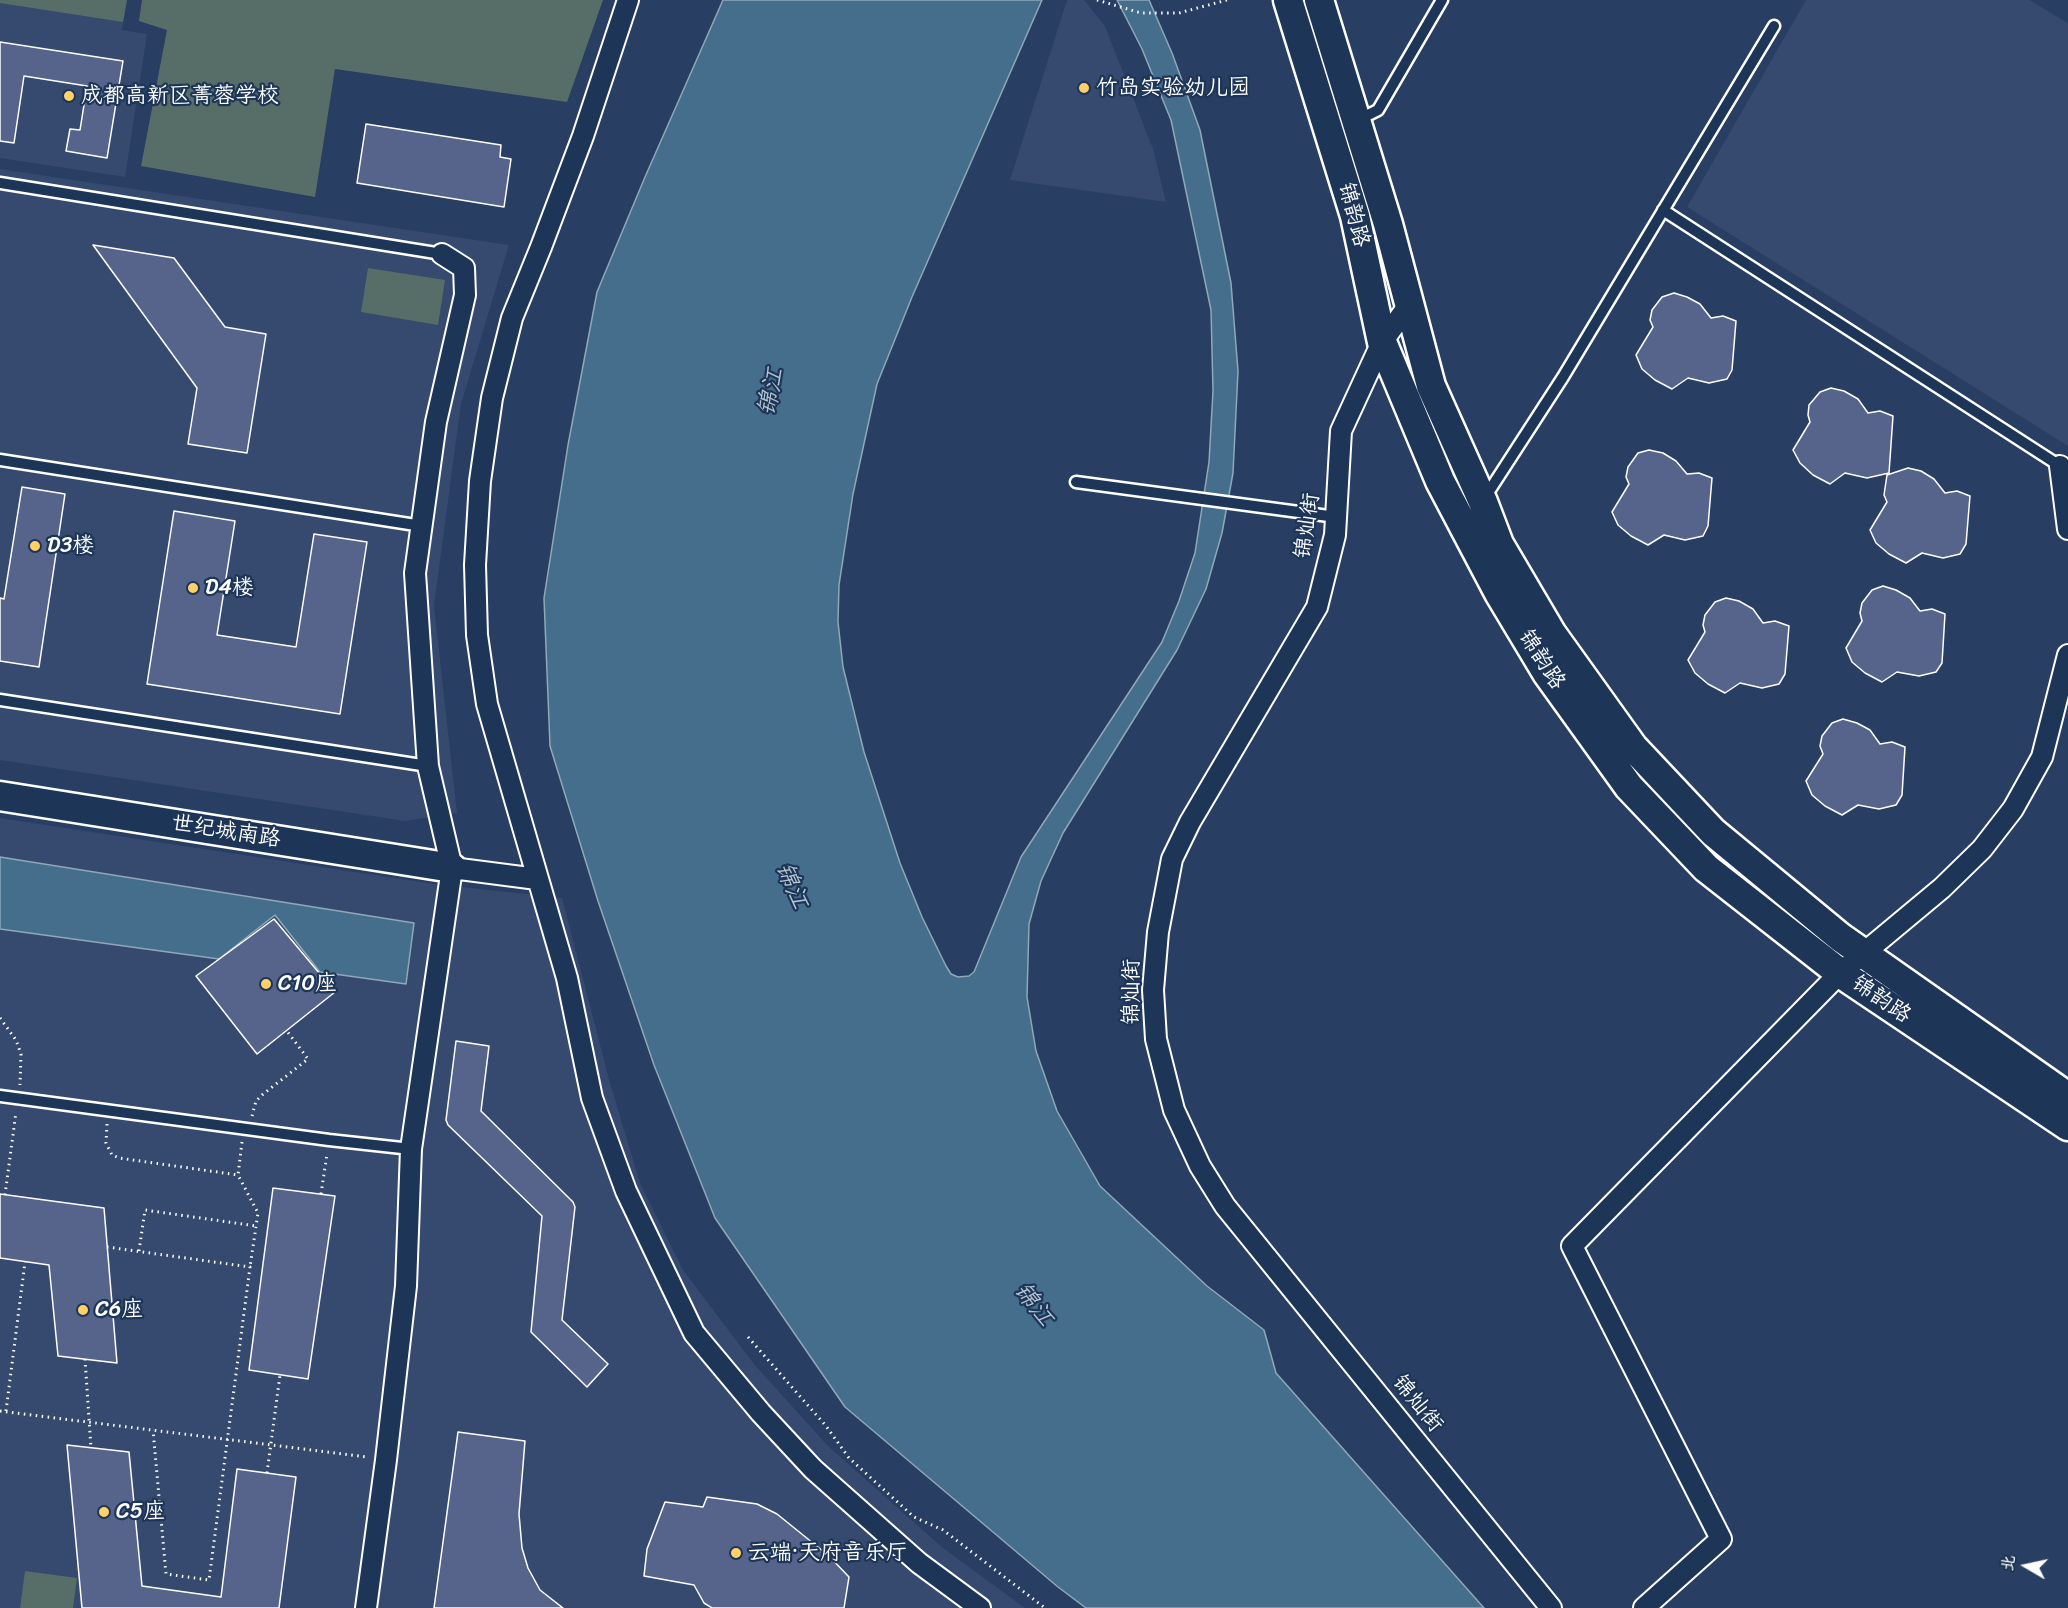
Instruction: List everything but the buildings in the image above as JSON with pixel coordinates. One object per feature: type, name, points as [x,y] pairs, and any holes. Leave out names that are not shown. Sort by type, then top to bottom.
[{"type":"street","points":[[628,0],[579,147],[512,318],[492,398],[480,481],[475,565],[477,635],[487,704],[567,978],[592,1098],[626,1191],[694,1333],[760,1413],[813,1469],[919,1563],[980,1608]]},
{"type":"street","name":"锦韵路","points":[[1288,0],[1355,216],[1382,342],[1440,481],[1499,593],[1547,673],[1629,787],[1706,868],[1840,973],[2068,1126]]},
{"type":"street","name":"锦韵路","points":[[1319,0],[1357,121],[1431,386],[1483,502],[1498,544],[1552,634],[1633,747],[1713,832],[1840,937],[2068,1097]]},
{"type":"street","points":[[366,1608],[406,1286],[411,1149],[452,868],[428,766],[415,573],[436,422],[465,295],[464,268],[442,254]]},
{"type":"street","name":"锦灿街","points":[[1409,305],[1382,342],[1341,431],[1335,535],[1317,607],[1190,822],[1172,859],[1158,932],[1153,990],[1156,1040],[1174,1110],[1200,1166],[1225,1206],[1551,1608]]},
{"type":"street","points":[[2064,468],[2068,529]]},
{"type":"street","points":[[1644,1608],[1721,1539],[1572,1246],[1840,973],[1942,888],[1982,849],[2013,809],[2042,757],[2068,655]]},
{"type":"street","name":"世纪城南路","points":[[0,795],[452,868]]},
{"type":"street","points":[[452,868],[537,879]]},
{"type":"lane","points":[[1357,121],[1378,110],[1442,0]]},
{"type":"lane","points":[[1483,502],[1563,377],[1774,26]]},
{"type":"lane","points":[[0,183],[442,254]]},
{"type":"lane","points":[[1663,210],[2064,468]]},
{"type":"lane","points":[[0,460],[422,526]]},
{"type":"lane","points":[[1076,483],[1336,517]]},
{"type":"lane","points":[[0,700],[428,766]]},
{"type":"lane","points":[[0,1095],[411,1149]]},
{"type":"path","points":[[1097,0],[1141,13],[1179,13],[1227,0]]},
{"type":"path","points":[[0,1018],[16,1040],[21,1054],[18,1098],[5,1195]]},
{"type":"path","points":[[153,1431],[166,1574],[209,1580],[258,1213],[238,1175],[247,1129],[256,1101],[308,1059],[286,1031]]},
{"type":"path","points":[[109,1110],[106,1143],[112,1155],[118,1158],[238,1175]]},
{"type":"path","points":[[321,1194],[325,1166]]},
{"type":"path","points":[[139,1251],[145,1210],[256,1226]]},
{"type":"path","points":[[107,1246],[250,1267]]},
{"type":"path","points":[[6,1411],[25,1262]]},
{"type":"path","points":[[748,1337],[826,1426],[849,1458],[914,1517],[943,1530],[1045,1608]]},
{"type":"path","points":[[84,1359],[91,1448]]},
{"type":"path","points":[[267,1473],[280,1375]]},
{"type":"path","points":[[0,1411],[386,1460]]},
{"type":"shaded area","name":"成都高新区菁蓉学校","points":[[0,0],[127,0],[122,30],[147,34],[125,177],[0,158]]},
{"type":"shaded area","name":"竹岛实验幼儿园","points":[[1067,0],[1084,0],[1105,26],[1153,149],[1166,202],[1010,180]]},
{"type":"shaded area","points":[[1806,0],[2029,0],[2068,23],[2068,446],[1687,207]]},
{"type":"shaded area","points":[[0,169],[509,245],[461,404],[434,606],[457,813],[405,821],[0,760]]},
{"type":"shaded area","points":[[0,818],[434,884],[562,898],[610,1083],[640,1183],[683,1270],[754,1364],[828,1446],[943,1548],[1025,1608],[0,1608]]},
{"type":"green space","points":[[0,0],[127,0],[123,22],[0,3]]},
{"type":"green space","points":[[142,0],[603,0],[567,102],[335,69],[315,197],[141,166],[167,30],[139,21]]},
{"type":"green space","points":[[368,268],[445,280],[438,325],[361,312]]},
{"type":"green space","points":[[25,1571],[77,1578],[73,1608],[20,1608]]},
{"type":"water","name":"锦江","points":[[723,0],[1042,0],[912,297],[877,384],[853,494],[839,585],[838,622],[843,667],[864,752],[900,863],[922,917],[946,966],[951,974],[958,977],[969,976],[974,972],[1021,857],[1162,642],[1195,553],[1209,462],[1213,391],[1211,310],[1171,120],[1142,49],[1117,0],[1149,0],[1172,53],[1200,130],[1231,283],[1238,371],[1233,473],[1222,533],[1206,589],[1177,650],[1063,833],[1041,881],[1029,924],[1027,997],[1036,1051],[1057,1111],[1100,1186],[1207,1286],[1264,1330],[1276,1373],[1484,1608],[1086,1608],[1058,1587],[845,1407],[715,1218],[654,1065],[598,901],[550,746],[544,598],[568,445],[597,292]]},
{"type":"water","points":[[0,857],[414,923],[406,984],[320,972],[275,915],[219,959],[0,929]]},
{"type":"place","name":"竹岛实验幼儿园","points":[[1084,88]]},
{"type":"place","name":"成都高新区菁蓉学校","points":[[69,96]]},
{"type":"place","name":"D3楼","points":[[35,546]]},
{"type":"place","name":"D4楼","points":[[193,588]]},
{"type":"place","name":"C10座","points":[[266,984]]},
{"type":"place","name":"C6座","points":[[83,1310]]},
{"type":"place","name":"C5座","points":[[104,1512]]},
{"type":"place","name":"云端·天府音乐厅","points":[[736,1553]]}]
